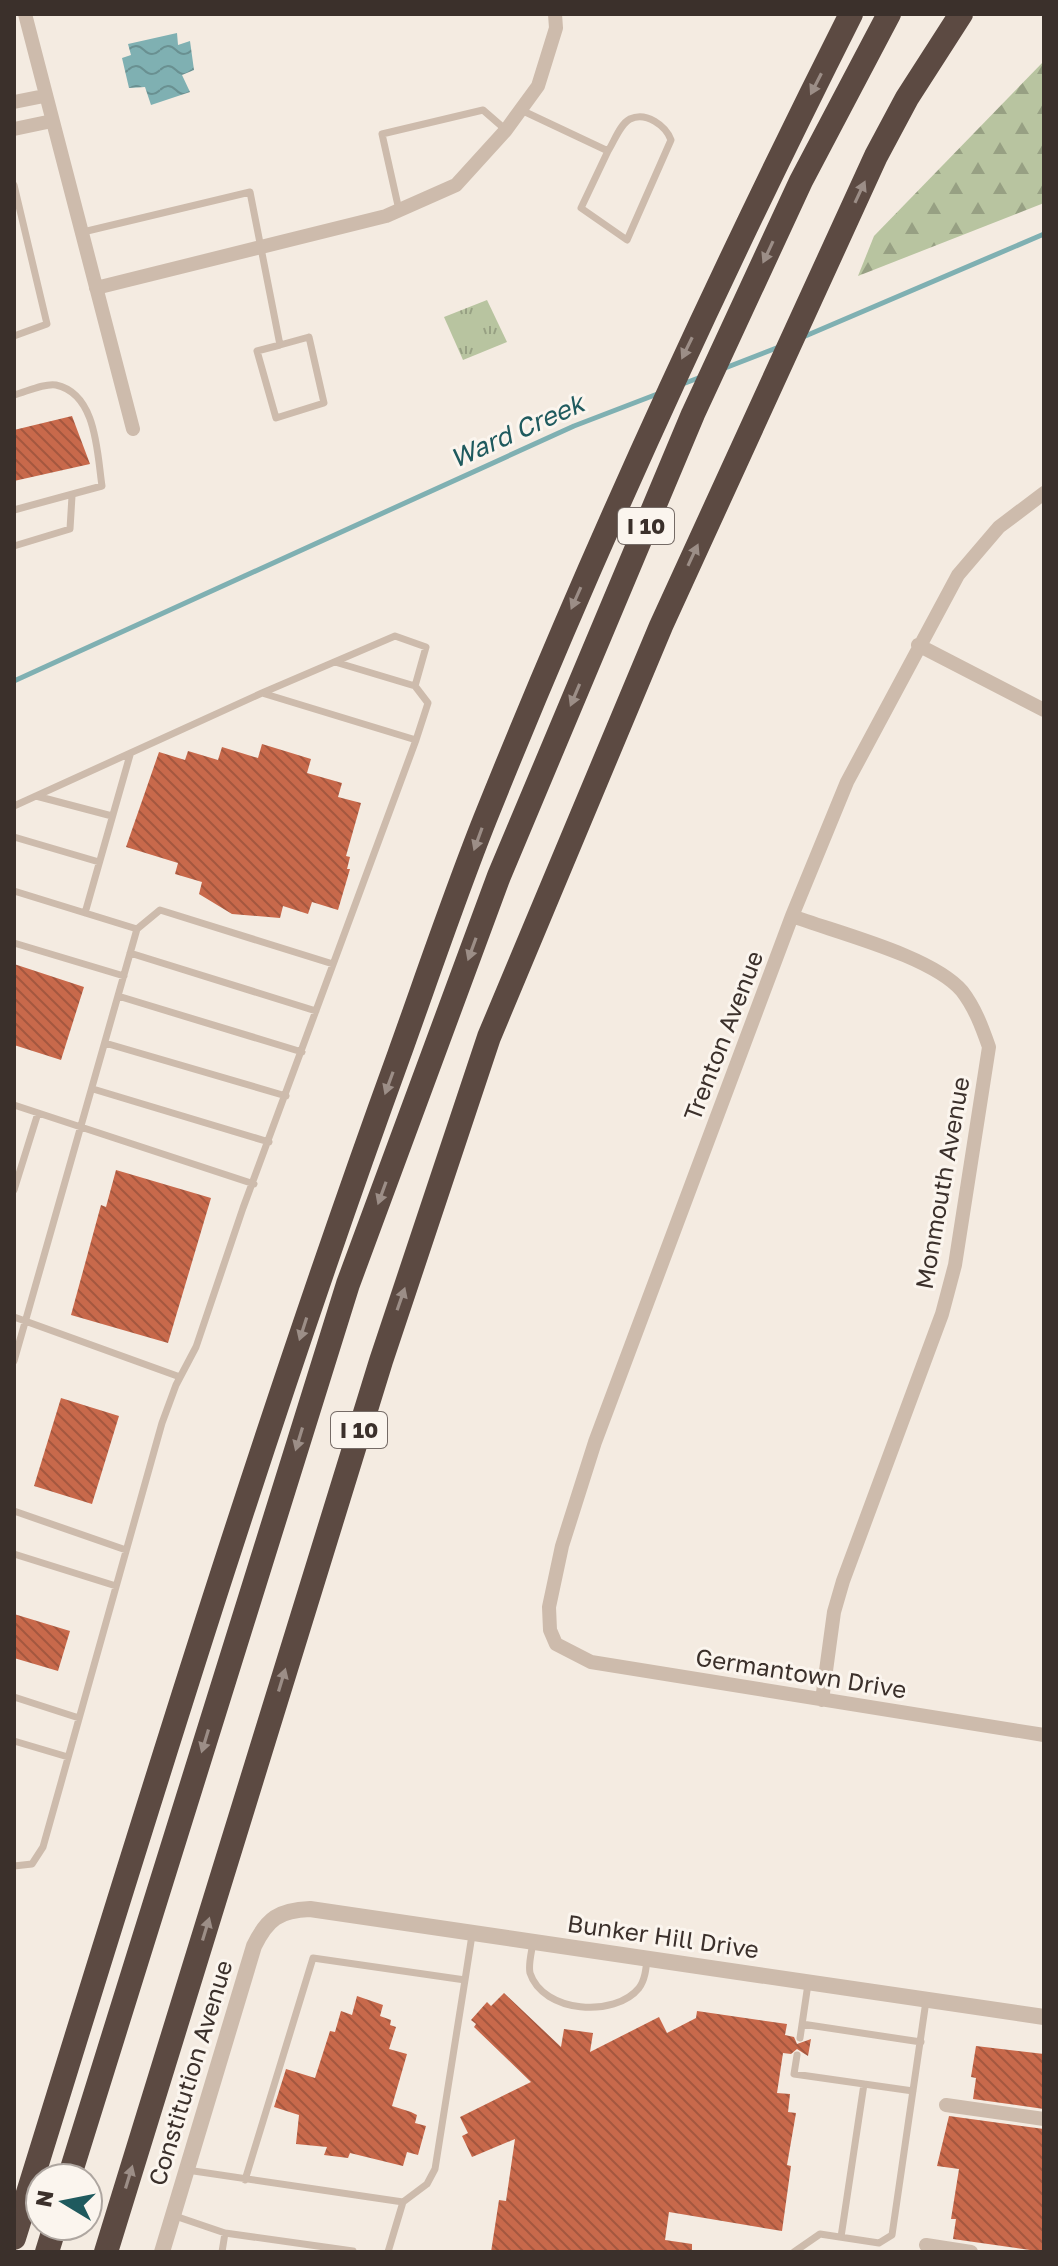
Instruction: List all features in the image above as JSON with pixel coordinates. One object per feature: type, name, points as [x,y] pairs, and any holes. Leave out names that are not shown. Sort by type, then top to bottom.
[{"type":"highway","points":[[14,2238],[181,1700],[345,1204],[483,825],[608,527],[721,277],[851,14]]},
{"type":"highway","name":"I 10","points":[[74,2162],[348,1284],[499,876],[693,414],[801,181],[889,14]]},
{"type":"highway","name":"I 10","points":[[106,2252],[376,1376],[489,1037],[661,626],[876,156],[907,98],[961,14]]},
{"type":"street","points":[[25,14],[133,429]]},
{"type":"street","points":[[96,288],[399,210],[456,185],[506,130],[538,86],[556,28],[555,14]]},
{"type":"street","points":[[14,102],[44,96]]},
{"type":"street","points":[[14,129],[52,121]]},
{"type":"street","name":"Trenton Avenue","points":[[556,1644],[550,1630],[549,1607],[562,1546],[595,1442],[792,916],[847,782],[958,575],[999,527],[1044,493]]},
{"type":"street","points":[[918,645],[1044,710]]},
{"type":"street","name":"Monmouth Avenue","points":[[792,916],[930,966],[960,990],[978,1015],[989,1047],[955,1265],[942,1314],[843,1581],[834,1612],[822,1700]]},
{"type":"street","name":"Germantown Drive","points":[[556,1644],[591,1662],[1044,1735]]},
{"type":"street","name":"Bunker Hill Drive","points":[[276,1914],[310,1909],[1044,2017]]},
{"type":"street","name":"Constitution Avenue","points":[[162,2252],[254,1946],[263,1926],[276,1914]]},
{"type":"street","points":[[946,2105],[1044,2119]]},
{"type":"street","points":[[926,2245],[971,2252]]},
{"type":"lane","points":[[399,210],[382,134],[483,110],[506,130]]},
{"type":"lane","points":[[521,110],[608,151]]},
{"type":"lane","points":[[637,117],[658,122],[668,131],[671,140],[627,240],[581,208],[608,151],[624,124],[637,117]]},
{"type":"lane","points":[[14,185],[47,324],[14,336]]},
{"type":"lane","points":[[81,233],[250,192],[263,245],[280,345]]},
{"type":"lane","points":[[309,337],[324,403],[276,418],[257,351],[280,345],[309,337]]},
{"type":"lane","points":[[14,395],[53,384],[74,392],[93,423],[102,486],[14,510]]},
{"type":"lane","points":[[14,546],[70,529],[72,496]]},
{"type":"lane","points":[[14,806],[395,636],[421,642],[426,647],[415,686]]},
{"type":"lane","points":[[14,1866],[32,1864],[43,1847],[162,1423],[196,1347],[428,703],[415,686],[335,662]]},
{"type":"lane","points":[[262,693],[416,740]]},
{"type":"lane","points":[[85,913],[130,755]]},
{"type":"lane","points":[[36,796],[112,816]]},
{"type":"lane","points":[[14,837],[99,862]]},
{"type":"lane","points":[[14,891],[137,929]]},
{"type":"lane","points":[[14,1361],[137,929],[160,910],[333,964]]},
{"type":"lane","points":[[14,943],[124,976]]},
{"type":"lane","points":[[130,953],[316,1011]]},
{"type":"lane","points":[[118,996],[302,1052]]},
{"type":"lane","points":[[105,1043],[286,1096]]},
{"type":"lane","points":[[93,1089],[269,1142]]},
{"type":"lane","points":[[14,1105],[254,1184]]},
{"type":"lane","points":[[14,1190],[38,1113]]},
{"type":"lane","points":[[14,1317],[180,1377]]},
{"type":"lane","points":[[14,1511],[126,1550]]},
{"type":"lane","points":[[14,1554],[116,1586]]},
{"type":"lane","points":[[14,1697],[79,1718]]},
{"type":"lane","points":[[14,1741],[68,1757]]},
{"type":"lane","points":[[388,2252],[403,2202],[427,2184],[435,2169],[472,1933]]},
{"type":"lane","points":[[533,1942],[530,1973],[536,1982],[558,2000],[583,2007],[620,2002],[634,1993],[644,1979],[647,1959]]},
{"type":"lane","points":[[245,2180],[313,1958],[465,1980]]},
{"type":"lane","points":[[800,2038],[809,1982]]},
{"type":"lane","points":[[794,2252],[820,2234],[879,2243],[892,2235],[927,1999]]},
{"type":"lane","points":[[802,2024],[921,2042]]},
{"type":"lane","points":[[797,2055],[794,2074],[913,2091]]},
{"type":"lane","points":[[841,2237],[864,2084]]},
{"type":"lane","points":[[187,2170],[403,2202]]},
{"type":"lane","points":[[173,2216],[225,2233],[353,2251]]},
{"type":"lane","points":[[222,2252],[225,2233]]},
{"type":"green space","points":[[1044,61],[1044,203],[858,276],[874,236]]},
{"type":"green space","points":[[487,300],[507,342],[463,360],[444,317]]},
{"type":"water","points":[[177,33],[178,45],[190,41],[194,70],[182,75],[190,92],[151,105],[145,87],[129,88],[122,58],[131,55],[128,44]]},
{"type":"building","points":[[72,416],[90,464],[14,481],[14,430]]},
{"type":"building","points":[[262,744],[311,759],[307,773],[342,783],[338,797],[361,803],[346,856],[350,857],[347,869],[350,869],[338,910],[312,902],[308,914],[283,906],[280,918],[232,914],[199,894],[202,882],[175,874],[178,863],[126,847],[159,752],[185,760],[188,751],[218,760],[222,747],[258,758]]},
{"type":"building","points":[[14,964],[84,987],[61,1060],[14,1045]]},
{"type":"building","points":[[116,1170],[211,1198],[168,1343],[71,1315],[101,1205],[106,1207]]},
{"type":"building","points":[[61,1398],[119,1416],[92,1504],[34,1486]]},
{"type":"building","points":[[14,1614],[70,1631],[58,1671],[14,1658]]},
{"type":"building","points":[[504,1993],[561,2047],[564,2029],[593,2033],[590,2052],[659,2017],[667,2033],[696,2018],[697,2011],[787,2024],[785,2035],[794,2037],[797,2044],[811,2039],[808,2056],[797,2049],[791,2054],[783,2053],[777,2093],[790,2094],[788,2112],[796,2113],[787,2165],[791,2166],[782,2231],[669,2212],[665,2240],[692,2244],[692,2252],[491,2252],[499,2200],[506,2201],[515,2139],[472,2157],[462,2136],[468,2133],[460,2117],[531,2082],[474,2027],[476,2024],[471,2020],[487,2002],[491,2006]]},
{"type":"building","points":[[357,1996],[383,2005],[380,2016],[391,2020],[390,2025],[396,2027],[389,2049],[407,2054],[392,2106],[417,2115],[415,2123],[426,2126],[418,2155],[407,2152],[403,2166],[350,2153],[348,2158],[324,2155],[327,2147],[296,2144],[299,2115],[274,2107],[286,2069],[315,2078],[330,2031],[335,2032],[341,2011],[352,2015]]},
{"type":"building","points":[[976,2046],[1044,2054],[1044,2109],[973,2099],[976,2078],[971,2077]]},
{"type":"building","points":[[949,2116],[1044,2129],[1044,2252],[953,2239],[956,2219],[951,2219],[959,2169],[937,2166]]},
{"type":"waterway","name":"Ward Creek","points":[[803,337],[1044,234]]},
{"type":"waterway","name":"Ward Creek","points":[[725,368],[779,347]]},
{"type":"waterway","name":"Ward Creek","points":[[680,385],[701,377]]},
{"type":"waterway","name":"Ward Creek","points":[[14,681],[574,426],[660,393]]}]
